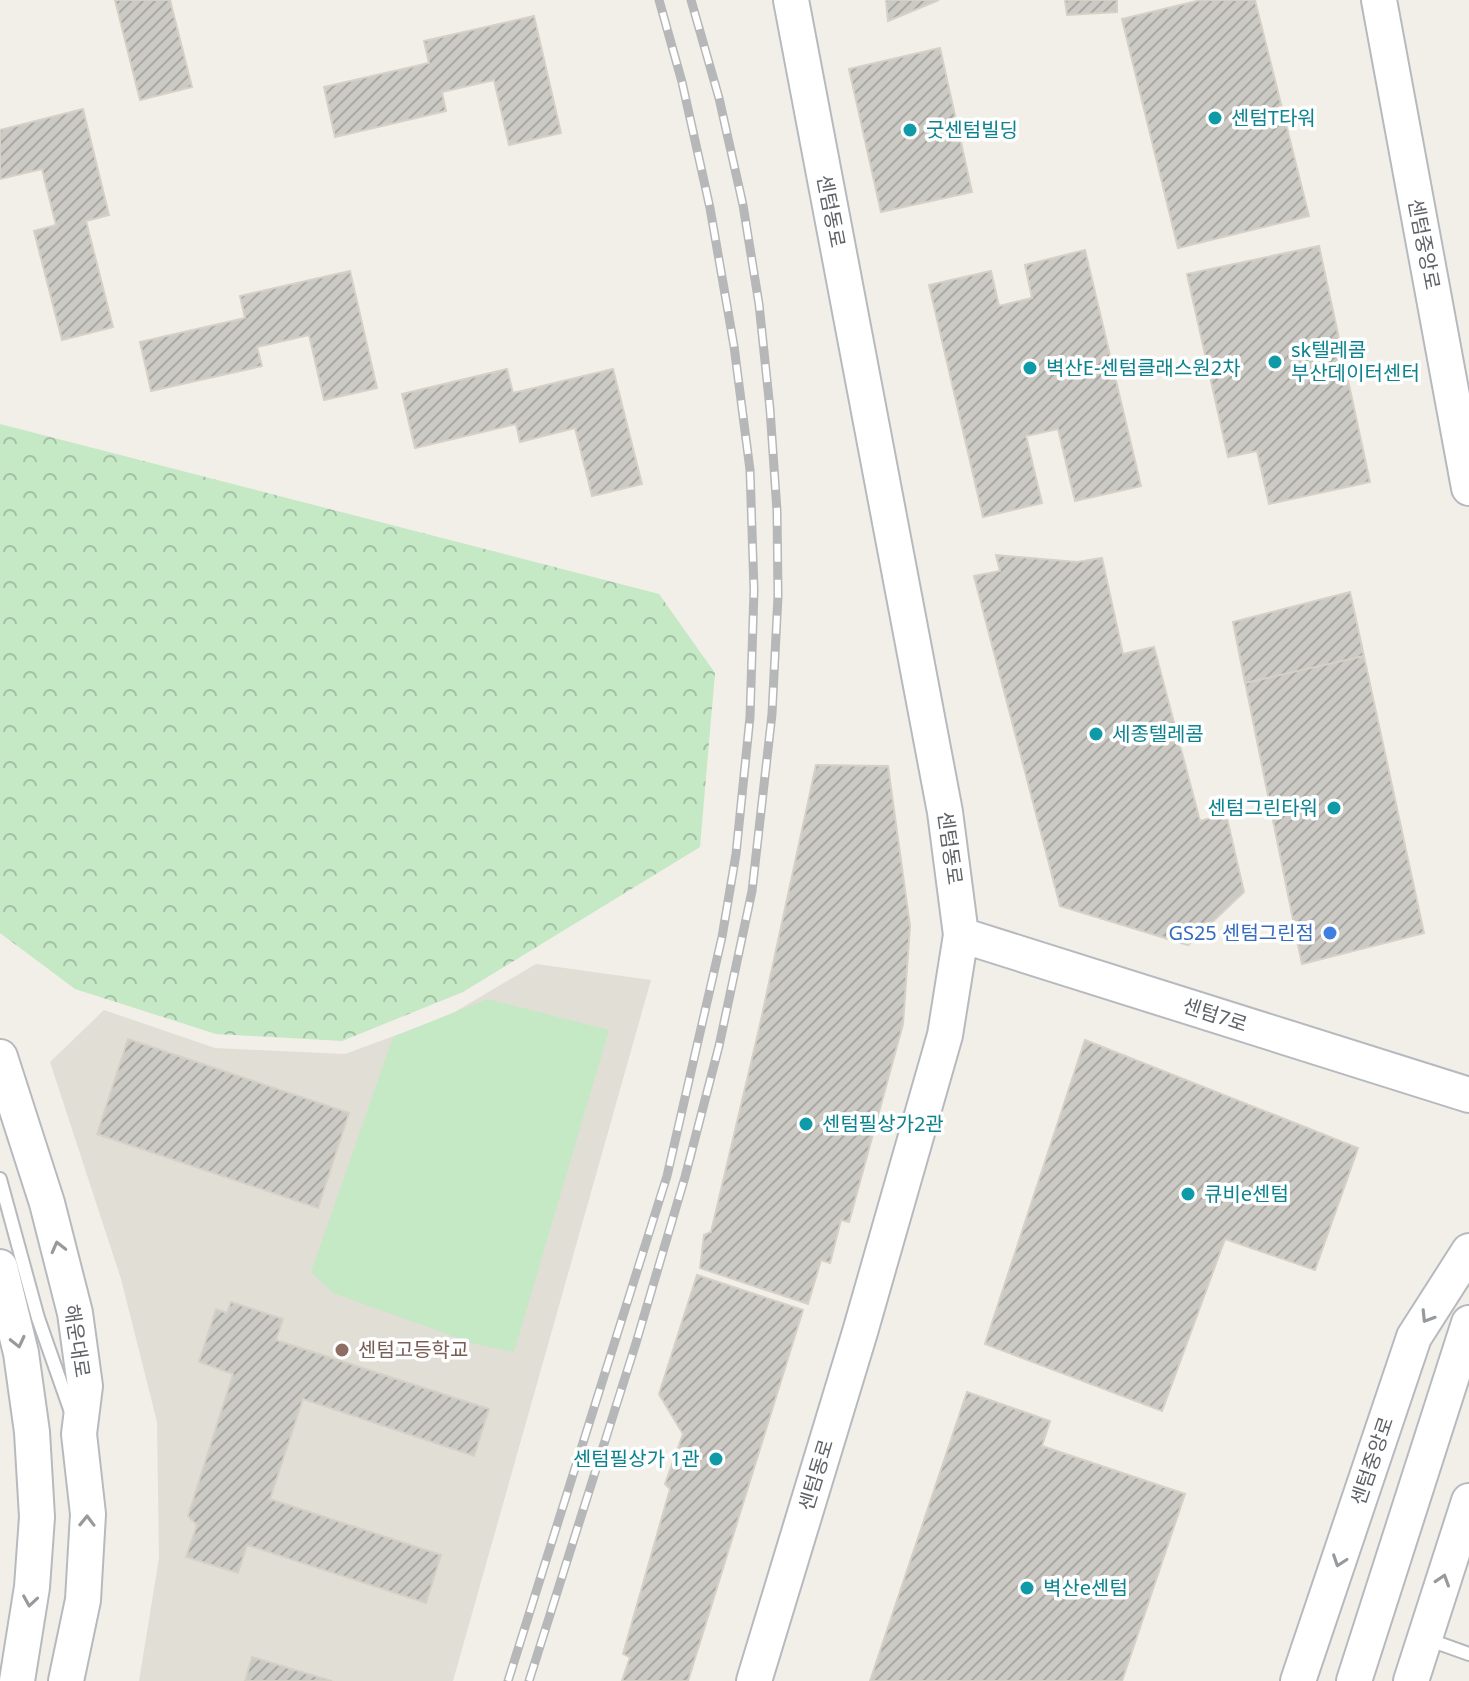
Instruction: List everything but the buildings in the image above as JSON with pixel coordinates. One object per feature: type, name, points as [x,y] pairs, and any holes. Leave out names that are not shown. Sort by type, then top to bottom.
[{"type":"main road","name":"센텀동로","points":[[754,1681],[945,1035],[961,935],[945,812],[791,0]]},
{"type":"main road","name":"센텀중앙로","points":[[1379,0],[1469,488]]},
{"type":"main road","name":"센텀7로","points":[[961,935],[1469,1095]]},
{"type":"main road","name":"해운대로","points":[[0,1057],[47,1203],[75,1313],[85,1386],[79,1434],[88,1514],[83,1600],[67,1680]]},
{"type":"main road","name":"센텀중앙로","points":[[1298,1681],[1414,1337],[1469,1251]]},
{"type":"main road","points":[[0,1267],[21,1353],[32,1432],[37,1517],[32,1587],[17,1681]]},
{"type":"main road","points":[[1354,1681],[1469,1323]]},
{"type":"main road","points":[[1411,1681],[1469,1501]]},
{"type":"lane","points":[[0,1179],[38,1318],[79,1434]]},
{"type":"lane","points":[[1424,1638],[1469,1654]]},
{"type":"shaded area","name":"센텀고등학교","points":[[536,964],[651,980],[453,1681],[139,1681],[159,1558],[157,1422],[121,1279],[50,1062],[104,1010],[215,1048],[345,1054],[448,1016]]},
{"type":"green space","points":[[0,424],[659,594],[715,673],[700,847],[463,992],[342,1041],[216,1034],[75,989],[0,933]]},
{"type":"green space","points":[[487,999],[609,1030],[514,1352],[475,1344],[333,1293],[311,1272],[393,1037]]},
{"type":"railway","points":[[508,1681],[667,1176],[722,937],[736,854],[750,717],[754,590],[750,470],[734,346],[710,208],[682,82],[659,0]]},
{"type":"railway","points":[[529,1681],[636,1343],[685,1177],[719,1046],[752,891],[772,714],[778,596],[777,511],[759,304],[743,205],[719,98],[691,0]]},
{"type":"place","name":"센텀T타워","points":[[1215,118]]},
{"type":"place","name":"굿센텀빌딩","points":[[910,130]]},
{"type":"place","name":"sk텔레콤 부산데이터센터","points":[[1275,362]]},
{"type":"place","name":"벽산E-센텀클래스원2차","points":[[1030,368]]},
{"type":"place","name":"세종텔레콤","points":[[1096,734]]},
{"type":"place","name":"센텀그린타워","points":[[1334,808]]},
{"type":"place","name":"GS25 센텀그린점","points":[[1330,933]]},
{"type":"place","name":"센텀필상가2관","points":[[806,1124]]},
{"type":"place","name":"큐비e센텀","points":[[1188,1194]]},
{"type":"place","name":"센텀고등학교","points":[[342,1350]]},
{"type":"place","name":"센텀필상가 1관","points":[[716,1459]]},
{"type":"place","name":"벽산e센텀","points":[[1027,1588]]}]
